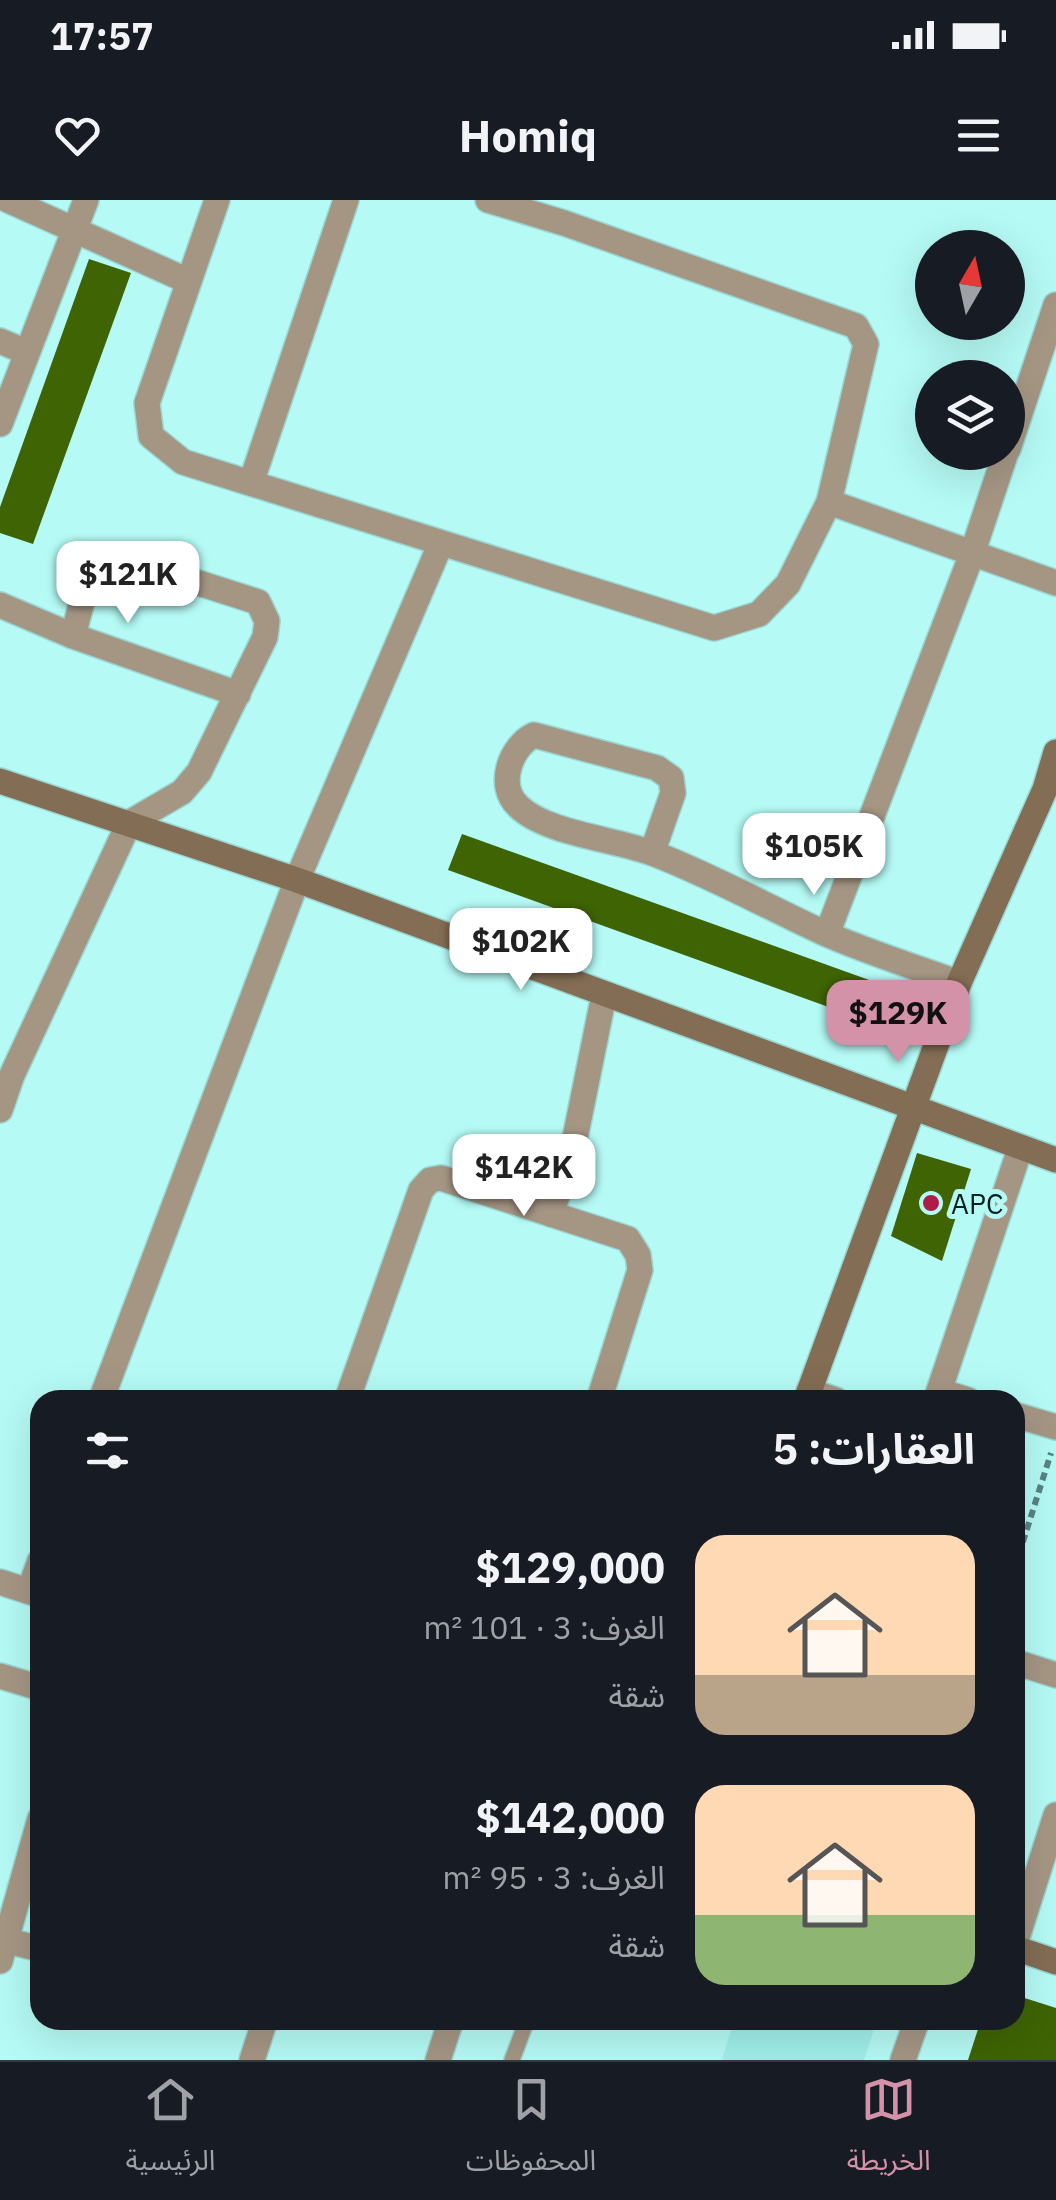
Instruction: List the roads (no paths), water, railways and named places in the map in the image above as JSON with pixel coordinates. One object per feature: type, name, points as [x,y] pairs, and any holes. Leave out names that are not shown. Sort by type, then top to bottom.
[{"type":"street","points":[[8,200],[188,281]]},
{"type":"street","points":[[0,424],[6,388],[26,352],[86,200]]},
{"type":"street","points":[[218,200],[147,402],[151,436],[183,462],[714,628],[759,614],[788,584],[829,502],[866,344],[856,326],[568,211],[488,200]]},
{"type":"street","points":[[251,483],[346,200]]},
{"type":"street","points":[[1025,397],[1056,305]]},
{"type":"street","points":[[0,341],[26,352]]},
{"type":"street","points":[[827,934],[1001,470]]},
{"type":"street","points":[[829,502],[1056,582]]},
{"type":"street","points":[[105,1390],[297,880],[441,543]]},
{"type":"street","points":[[0,1110],[12,1075],[129,823],[182,792],[199,772],[265,637],[266,622],[258,602],[124,558],[100,568],[86,586],[73,636]]},
{"type":"street","points":[[0,605],[73,636],[238,694]]},
{"type":"street","points":[[652,853],[673,794],[671,778],[657,768],[534,736],[522,741],[514,753],[507,785],[518,806],[562,828],[652,853],[827,934],[958,984]]},
{"type":"street","points":[[809,1390],[958,984],[1051,791],[1056,752]]},
{"type":"street","points":[[0,780],[297,880],[1056,1160]]},
{"type":"street","points":[[551,1214],[574,1148],[604,994]]},
{"type":"street","points":[[939,1390],[1020,1149]]},
{"type":"street","points":[[351,1390],[421,1190],[430,1180],[441,1178],[628,1239],[638,1254],[640,1270],[602,1390]]},
{"type":"street","points":[[1025,1418],[1056,1428]]},
{"type":"street","points":[[0,1582],[30,1592]]},
{"type":"street","points":[[1025,1665],[1056,1675]]},
{"type":"street","points":[[0,1676],[30,1685]]},
{"type":"street","points":[[1025,1914],[1056,1814]]},
{"type":"street","points":[[30,1853],[2,1947],[30,1949]]},
{"type":"street","points":[[1025,1950],[1056,1962]]},
{"type":"street","points":[[252,2060],[262,2030]]},
{"type":"street","points":[[438,2060],[448,2030]]},
{"type":"street","points":[[903,2060],[914,2030]]},
{"type":"lane","points":[[512,2060],[523,2030]]},
{"type":"place","name":"APC","points":[[931,1203]]}]
